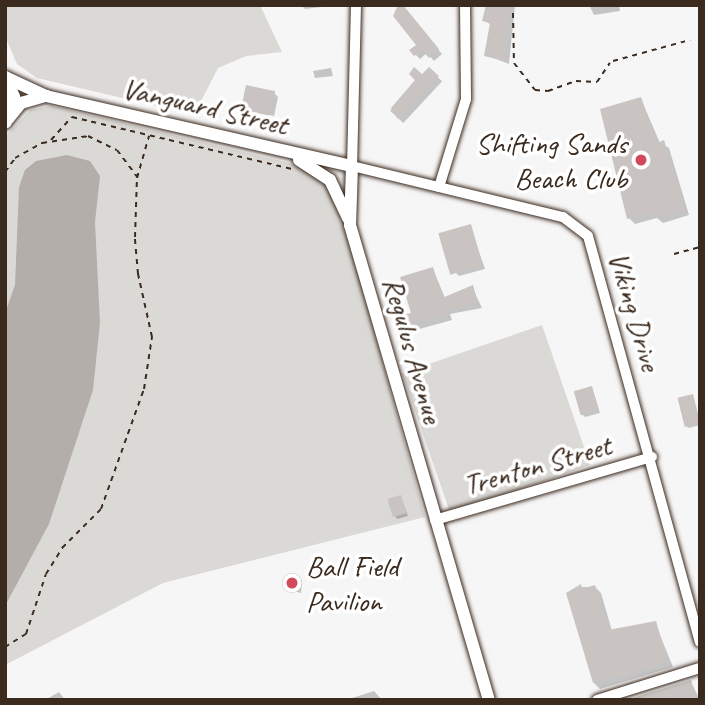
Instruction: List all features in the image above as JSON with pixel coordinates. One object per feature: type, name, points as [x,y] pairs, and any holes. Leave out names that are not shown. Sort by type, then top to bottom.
[{"type":"main road","points":[[5,77],[13,97],[7,120]]},
{"type":"street","name":"Regulus Avenue","points":[[356,5],[350,226],[489,700]]},
{"type":"street","points":[[439,187],[466,99],[465,5]]},
{"type":"street","name":"Vanguard Street","points":[[5,77],[46,96],[352,166]]},
{"type":"street","points":[[7,120],[20,103],[46,96]]},
{"type":"street","points":[[286,153],[330,180],[350,226]]},
{"type":"street","name":"Viking Drive","points":[[352,166],[563,217],[583,228],[652,457],[700,642]]},
{"type":"street","name":"Trenton Street","points":[[435,520],[652,457]]},
{"type":"street","points":[[597,700],[700,668]]},
{"type":"path","points":[[513,13],[514,63],[535,90],[548,92],[576,81],[597,82],[611,62],[690,40]]},
{"type":"path","points":[[51,140],[72,117],[302,171]]},
{"type":"path","points":[[5,172],[26,150],[71,135],[103,141],[137,178]]},
{"type":"path","points":[[5,647],[26,634],[46,575],[62,548],[102,509],[147,369],[152,337],[135,257],[137,178],[149,135]]},
{"type":"path","points":[[674,254],[700,247]]},
{"type":"shaded area","points":[[6,5],[260,5],[282,52],[246,56],[218,68],[194,115],[37,78],[17,64],[5,36]]},
{"type":"shaded area","points":[[51,106],[290,163],[325,181],[340,208],[425,517],[163,583],[5,665],[5,137],[30,110]]},
{"type":"shaded area","points":[[67,155],[90,161],[100,176],[95,222],[100,323],[93,390],[49,524],[5,606],[5,313],[15,285],[19,187],[25,170],[36,161]]},
{"type":"shaded area","points":[[542,325],[590,465],[450,513],[402,373]]},
{"type":"building","points":[[398,5],[403,5],[439,49],[429,58],[422,50],[414,56],[409,50],[416,45],[393,16]]},
{"type":"building","points":[[486,5],[510,5],[505,61],[484,56],[490,23],[482,21]]},
{"type":"building","points":[[414,67],[422,74],[429,67],[439,76],[398,119],[391,108],[415,80],[409,74]]},
{"type":"building","points":[[246,85],[275,91],[270,116],[241,109]]},
{"type":"building","name":"Shifting Sands Beach Club","points":[[641,97],[657,143],[664,140],[685,209],[655,218],[653,212],[627,219],[600,109]]},
{"type":"building","points":[[471,224],[483,265],[450,275],[438,233]]},
{"type":"building","points":[[433,267],[442,298],[473,285],[478,303],[446,309],[448,315],[409,325],[405,314],[411,313],[400,277]]},
{"type":"building","points":[[592,386],[599,410],[581,415],[574,391]]},
{"type":"building","points":[[693,394],[700,423],[685,427],[677,398]]},
{"type":"building","points":[[401,495],[406,513],[393,517],[388,499]]},
{"type":"building","name":"Ball Field Pavilion","points":[[292,573],[299,576],[302,583],[299,590],[292,593],[285,590],[282,583],[285,576]]},
{"type":"building","points":[[581,584],[582,589],[595,585],[608,630],[656,621],[668,662],[593,683],[566,593]]},
{"type":"building","points":[[691,680],[697,700],[633,700],[633,698]]},
{"type":"place","name":"Shifting Sands Beach Club","points":[[641,160]]},
{"type":"place","name":"Ball Field Pavilion","points":[[292,583]]}]
